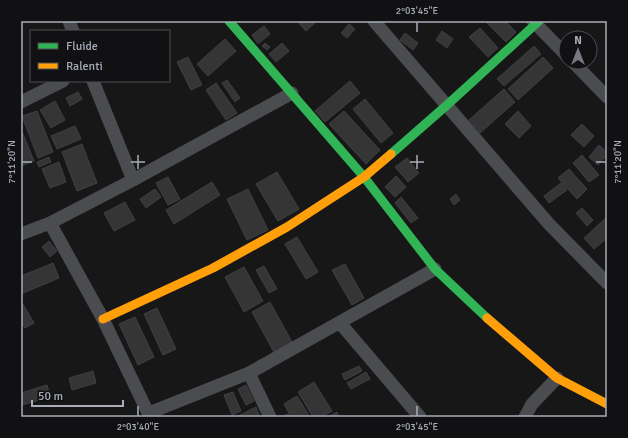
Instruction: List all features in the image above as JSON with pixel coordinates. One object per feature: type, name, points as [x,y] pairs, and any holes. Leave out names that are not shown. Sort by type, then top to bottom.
[{"type":"street","points":[[229,21],[364,177],[435,269],[494,325],[557,378],[607,404]]},
{"type":"street","points":[[374,21],[549,224],[607,283]]},
{"type":"street","points":[[103,319],[213,268],[287,227],[364,177],[447,105],[536,22],[558,46]]},
{"type":"street","points":[[581,70],[607,97]]},
{"type":"street","points":[[21,102],[62,82]]},
{"type":"street","points":[[93,82],[133,180]]},
{"type":"street","points":[[21,234],[50,223],[133,180],[292,93]]},
{"type":"street","points":[[50,223],[103,319],[149,415],[249,373],[435,269]]},
{"type":"street","points":[[340,323],[420,417]]},
{"type":"street","points":[[249,373],[270,417]]},
{"type":"street","points":[[525,417],[532,404],[557,378]]},
{"type":"building","points":[[297,21],[317,21],[306,31]]},
{"type":"building","points":[[489,21],[505,21],[516,32],[506,42],[487,23]]},
{"type":"building","points":[[349,24],[355,29],[347,38],[341,33]]},
{"type":"building","points":[[264,26],[270,34],[258,44],[252,35]]},
{"type":"building","points":[[480,28],[498,48],[488,57],[469,37]]},
{"type":"building","points":[[442,31],[453,39],[447,48],[436,40]]},
{"type":"building","points":[[405,33],[418,43],[413,50],[400,40]]},
{"type":"building","points":[[225,39],[236,51],[208,76],[197,64]]},
{"type":"building","points":[[265,43],[270,47],[267,50],[262,46]]},
{"type":"building","points":[[282,43],[289,51],[276,62],[269,54]]},
{"type":"building","points":[[534,46],[541,54],[504,86],[497,79]]},
{"type":"building","points":[[188,57],[202,85],[191,90],[177,62]]},
{"type":"building","points":[[543,57],[553,68],[518,100],[508,89]]},
{"type":"building","points":[[227,80],[240,98],[235,102],[222,83]]},
{"type":"building","points":[[350,81],[360,93],[325,122],[315,111]]},
{"type":"building","points":[[216,83],[237,113],[226,120],[206,90]]},
{"type":"building","points":[[504,89],[515,102],[480,133],[469,120]]},
{"type":"building","points":[[78,92],[82,99],[70,106],[66,98]]},
{"type":"building","points":[[365,99],[393,133],[381,143],[353,109]]},
{"type":"building","points":[[55,101],[65,120],[51,128],[40,110]]},
{"type":"building","points":[[37,111],[53,152],[38,158],[22,116]]},
{"type":"building","points":[[344,111],[380,150],[366,164],[329,124]]},
{"type":"building","points":[[518,111],[531,126],[519,138],[505,124]]},
{"type":"building","points":[[582,124],[594,136],[584,147],[571,135]]},
{"type":"building","points":[[75,126],[81,139],[57,149],[51,136]]},
{"type":"building","points":[[21,129],[34,161],[21,166]]},
{"type":"building","points":[[82,144],[97,183],[77,191],[62,152]]},
{"type":"building","points":[[599,145],[607,152],[607,155],[598,165],[589,157]]},
{"type":"building","points":[[582,155],[599,175],[589,182],[573,163]]},
{"type":"building","points":[[49,157],[51,162],[39,167],[37,162]]},
{"type":"building","points":[[407,158],[419,173],[408,182],[395,167]]},
{"type":"building","points":[[59,162],[66,182],[50,188],[42,169]]},
{"type":"building","points":[[569,169],[587,189],[577,199],[558,178]]},
{"type":"building","points":[[277,172],[299,209],[278,221],[256,184]]},
{"type":"building","points":[[396,176],[406,187],[395,197],[385,187]]},
{"type":"building","points":[[168,177],[180,199],[168,205],[156,183]]},
{"type":"building","points":[[212,182],[220,195],[174,224],[166,210]]},
{"type":"building","points":[[561,183],[567,190],[549,203],[544,196]]},
{"type":"building","points":[[155,189],[161,197],[146,208],[140,199]]},
{"type":"building","points":[[248,189],[268,230],[247,240],[227,199]]},
{"type":"building","points":[[456,194],[460,200],[454,205],[450,199]]},
{"type":"building","points":[[401,197],[418,218],[411,223],[395,203]]},
{"type":"building","points":[[125,202],[135,220],[114,231],[104,213]]},
{"type":"building","points":[[582,208],[593,220],[587,226],[576,213]]},
{"type":"building","points":[[607,217],[607,238],[594,249],[584,238]]},
{"type":"building","points":[[297,237],[318,272],[306,279],[285,244]]},
{"type":"building","points":[[49,241],[57,251],[50,257],[42,247]]},
{"type":"building","points":[[53,263],[59,278],[21,294],[21,276]]},
{"type":"building","points":[[345,264],[364,298],[352,305],[332,270]]},
{"type":"building","points":[[264,266],[277,289],[269,293],[256,270]]},
{"type":"building","points":[[244,267],[263,301],[244,312],[225,277]]},
{"type":"building","points":[[21,301],[34,323],[25,328],[21,322]]},
{"type":"building","points":[[270,302],[293,344],[275,354],[252,312]]},
{"type":"building","points":[[157,308],[176,349],[163,355],[144,314]]},
{"type":"building","points":[[135,317],[154,357],[138,365],[119,324]]},
{"type":"building","points":[[359,366],[362,371],[345,380],[342,374]]},
{"type":"building","points":[[93,371],[96,383],[72,390],[69,378]]},
{"type":"building","points":[[366,372],[370,379],[351,389],[347,383]]},
{"type":"building","points":[[314,382],[332,411],[322,417],[313,417],[298,392]]},
{"type":"building","points":[[47,385],[50,397],[22,405],[21,393]]},
{"type":"building","points":[[246,385],[254,401],[246,405],[238,389]]},
{"type":"building","points":[[233,392],[241,411],[232,415],[224,395]]},
{"type":"building","points":[[297,396],[310,417],[291,417],[284,404]]},
{"type":"building","points":[[256,407],[260,417],[236,417]]},
{"type":"building","points":[[337,412],[339,417],[328,417]]},
{"type":"building","points":[[288,414],[289,417],[281,417]]},
{"type":"traffic: fast","points":[[229,21],[364,177],[435,269],[487,318]]},
{"type":"traffic: fast","points":[[391,154],[539,21]]},
{"type":"traffic: slow","points":[[103,319],[213,268],[287,227],[364,177],[391,154]]},
{"type":"traffic: slow","points":[[487,318],[557,378],[607,404]]}]
